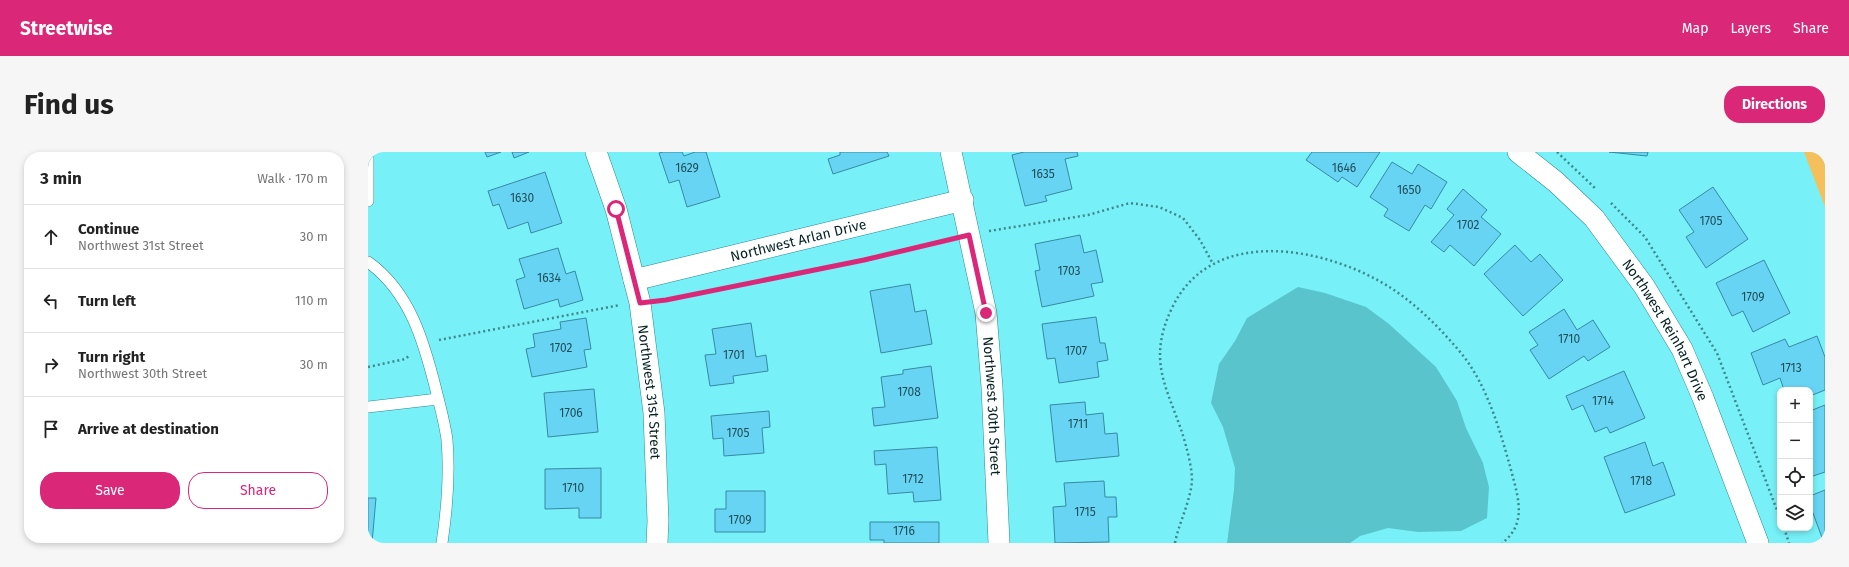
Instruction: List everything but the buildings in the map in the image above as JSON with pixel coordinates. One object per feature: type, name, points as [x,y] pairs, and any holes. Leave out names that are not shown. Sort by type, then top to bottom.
[{"type":"street","name":"Northwest 31st Street","points":[[596,152],[616,209],[640,303],[654,414],[658,521],[657,543]]},
{"type":"street","name":"Northwest 30th Street","points":[[951,152],[963,200],[986,313],[992,387],[999,543]]},
{"type":"street","name":"Northwest Reinhart Drive","points":[[1518,152],[1556,182],[1594,218],[1644,286],[1682,349],[1703,398],[1758,543]]},
{"type":"street","name":"Northwest Arlan Drive","points":[[634,280],[963,200]]},
{"type":"lane","points":[[368,152],[368,201]]},
{"type":"lane","points":[[368,262],[381,271],[406,304],[421,336],[438,399],[447,439],[448,468],[448,490],[442,543]]},
{"type":"lane","points":[[368,407],[438,399]]},
{"type":"path","points":[[368,367],[405,359],[422,344],[608,306],[673,299],[849,264],[969,235],[1018,225],[1088,215],[1130,203],[1159,207],[1183,218],[1200,240],[1213,264]]},
{"type":"path","points":[[1175,543],[1187,508],[1192,481],[1189,458],[1181,427],[1163,381],[1160,365],[1160,346],[1164,329],[1172,308],[1181,293],[1192,280],[1213,264],[1233,255],[1265,250],[1301,253],[1330,261],[1363,273],[1390,288],[1427,316],[1462,355],[1476,376],[1492,410],[1517,489],[1519,516],[1511,536],[1502,543]]},
{"type":"path","points":[[1785,531],[1789,543]]},
{"type":"shaded area","points":[[1804,152],[1825,152],[1825,207]]},
{"type":"water","points":[[1298,287],[1325,293],[1366,307],[1389,324],[1436,367],[1457,401],[1466,428],[1483,463],[1489,487],[1487,518],[1461,531],[1418,532],[1388,528],[1360,536],[1350,543],[1227,543],[1234,490],[1235,468],[1223,427],[1211,403],[1219,364],[1235,341],[1247,318]]},
{"type":"route","points":[[616,209],[640,303],[722,290],[864,260],[969,235],[986,313]]}]
